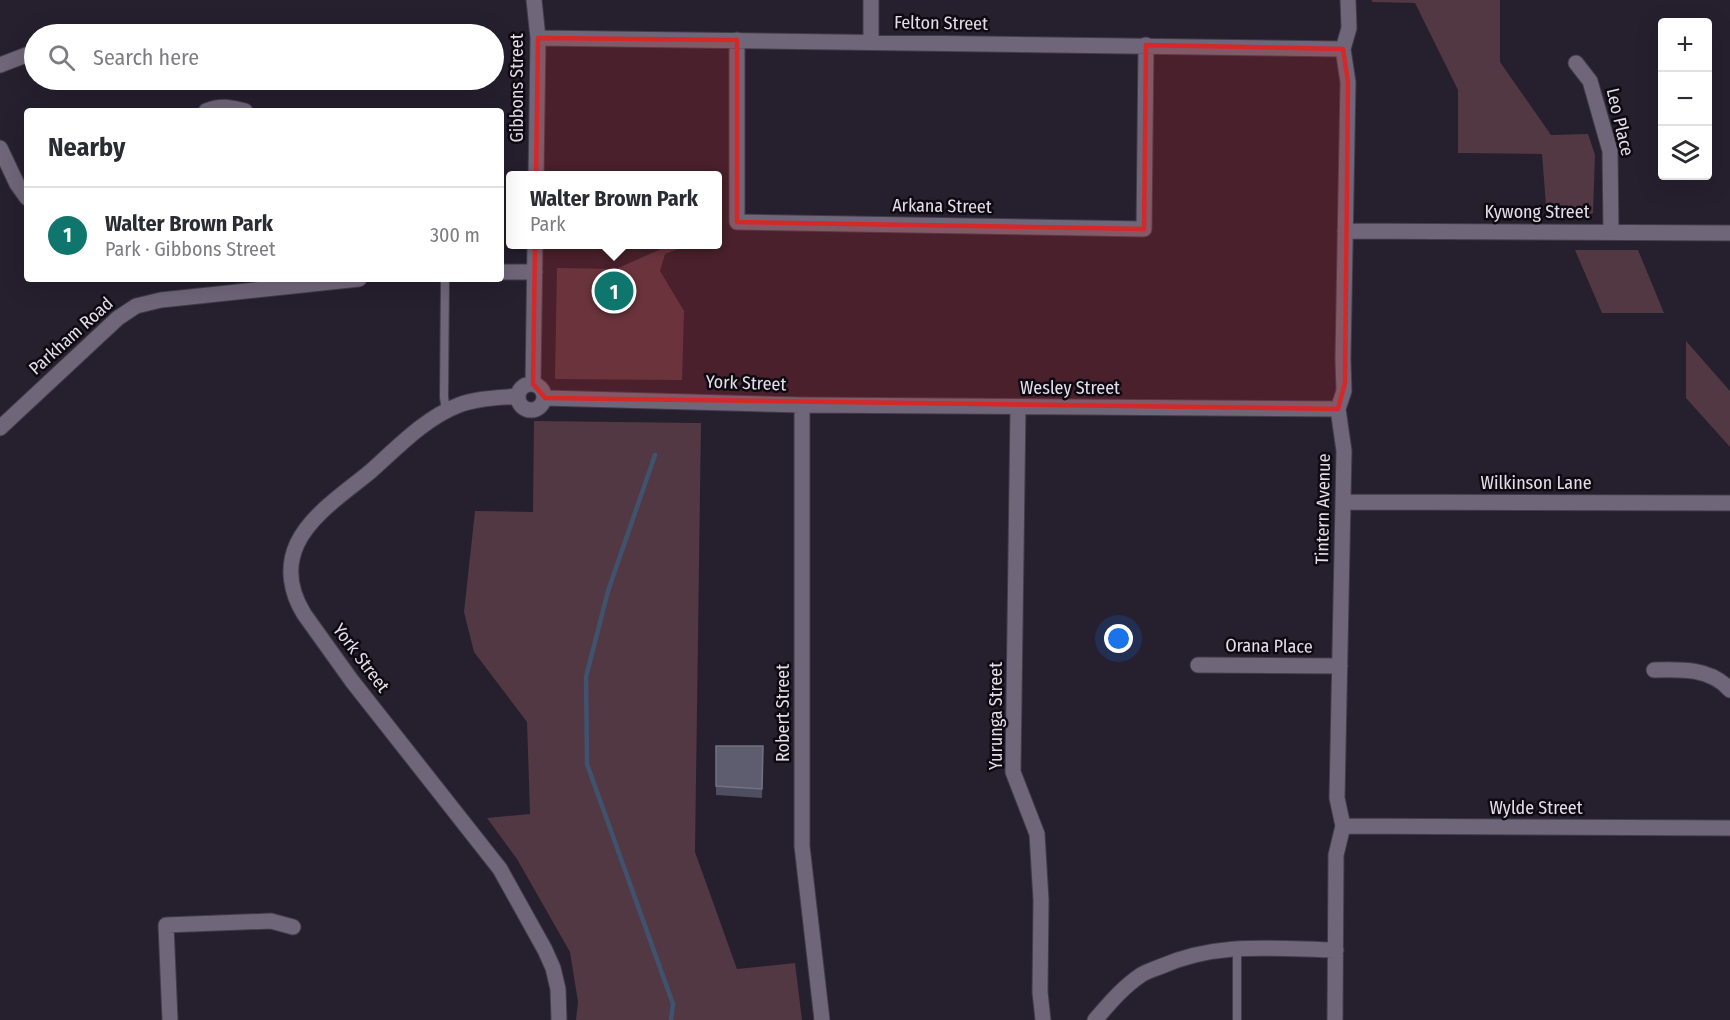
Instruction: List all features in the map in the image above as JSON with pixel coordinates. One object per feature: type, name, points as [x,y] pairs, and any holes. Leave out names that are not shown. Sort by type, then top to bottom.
[{"type":"street","name":"Gibbons Street","points":[[534,0],[538,38],[536,171]]},
{"type":"street","points":[[871,0],[871,42]]},
{"type":"street","name":"Tintern Avenue","points":[[1335,1020],[1336,855],[1343,826],[1337,798],[1344,440],[1338,410],[1345,383],[1343,360],[1348,82],[1343,49],[1349,28],[1348,0]]},
{"type":"street","name":"Felton Street","points":[[538,38],[1343,49]]},
{"type":"street","name":"Arkana Street","points":[[737,40],[737,222],[1144,229],[1146,45]]},
{"type":"street","points":[[0,65],[24,56]]},
{"type":"street","name":"Leo Place","points":[[1576,63],[1590,81],[1611,151],[1611,232]]},
{"type":"street","points":[[213,108],[230,108]]},
{"type":"street","points":[[0,148],[24,194]]},
{"type":"street","name":"Kywong Street","points":[[1345,231],[1730,233]]},
{"type":"street","points":[[533,384],[535,249]]},
{"type":"street","points":[[504,272],[535,272]]},
{"type":"street","name":"Parkham Road","points":[[0,428],[118,318],[136,306],[161,300],[306,282]]},
{"type":"street","points":[[533,384],[542,389],[545,398],[538,408],[530,410],[519,404],[518,396],[525,385],[533,384]]},
{"type":"street","name":"York Street","points":[[518,396],[461,404],[446,411],[416,432],[314,520],[298,543],[293,555],[291,582],[298,605],[332,652],[500,869],[553,968],[558,989],[559,1020]]},
{"type":"street","name":"York Street","points":[[545,398],[802,405]]},
{"type":"street","name":"Wesley Street","points":[[802,405],[1338,410]]},
{"type":"street","name":"Robert Street","points":[[802,405],[802,846],[822,1020]]},
{"type":"street","name":"Yurunga Street","points":[[1018,407],[1013,772],[1037,834],[1041,890],[1040,992],[1043,1020]]},
{"type":"street","name":"Wilkinson Lane","points":[[1343,502],[1730,503]]},
{"type":"street","name":"Orana Place","points":[[1198,665],[1340,666]]},
{"type":"street","points":[[1654,670],[1681,669],[1699,672],[1715,678],[1730,690]]},
{"type":"street","name":"Wylde Street","points":[[1343,826],[1730,828]]},
{"type":"street","points":[[170,1020],[166,925],[271,921],[294,927]]},
{"type":"street","points":[[1095,1020],[1114,998],[1142,974],[1206,951],[1237,948],[1336,950]]},
{"type":"lane","points":[[445,282],[444,397],[446,411]]},
{"type":"lane","points":[[1237,948],[1237,1020]]},
{"type":"highlighted area","points":[[538,38],[737,40],[737,222],[1144,229],[1146,45],[1343,49],[1348,82],[1345,383],[1338,409],[545,398],[533,384]]},
{"type":"shaded area","points":[[1372,0],[1500,0],[1500,62],[1551,135],[1588,134],[1595,155],[1593,213],[1582,217],[1547,218],[1542,154],[1458,153],[1458,90],[1415,3],[1372,2]]},
{"type":"shaded area","points":[[661,249],[678,249],[665,254],[660,271],[684,311],[682,380],[555,379],[557,268],[616,269]]},
{"type":"shaded area","points":[[1575,250],[1638,250],[1664,313],[1602,313]]},
{"type":"shaded area","points":[[1686,341],[1730,391],[1730,447],[1686,398]]},
{"type":"shaded area","points":[[534,421],[701,423],[695,852],[737,969],[795,963],[802,1020],[576,1020],[578,1002],[570,952],[517,859],[487,818],[530,814],[527,722],[474,652],[464,612],[475,511],[533,512]]},
{"type":"building","points":[[716,746],[763,746],[762,789],[716,786]]},
{"type":"waterway","points":[[655,455],[608,591],[586,677],[587,764],[673,1004],[671,1020]]},
{"type":"place","name":"Walter Brown Park","points":[[614,291]]}]
